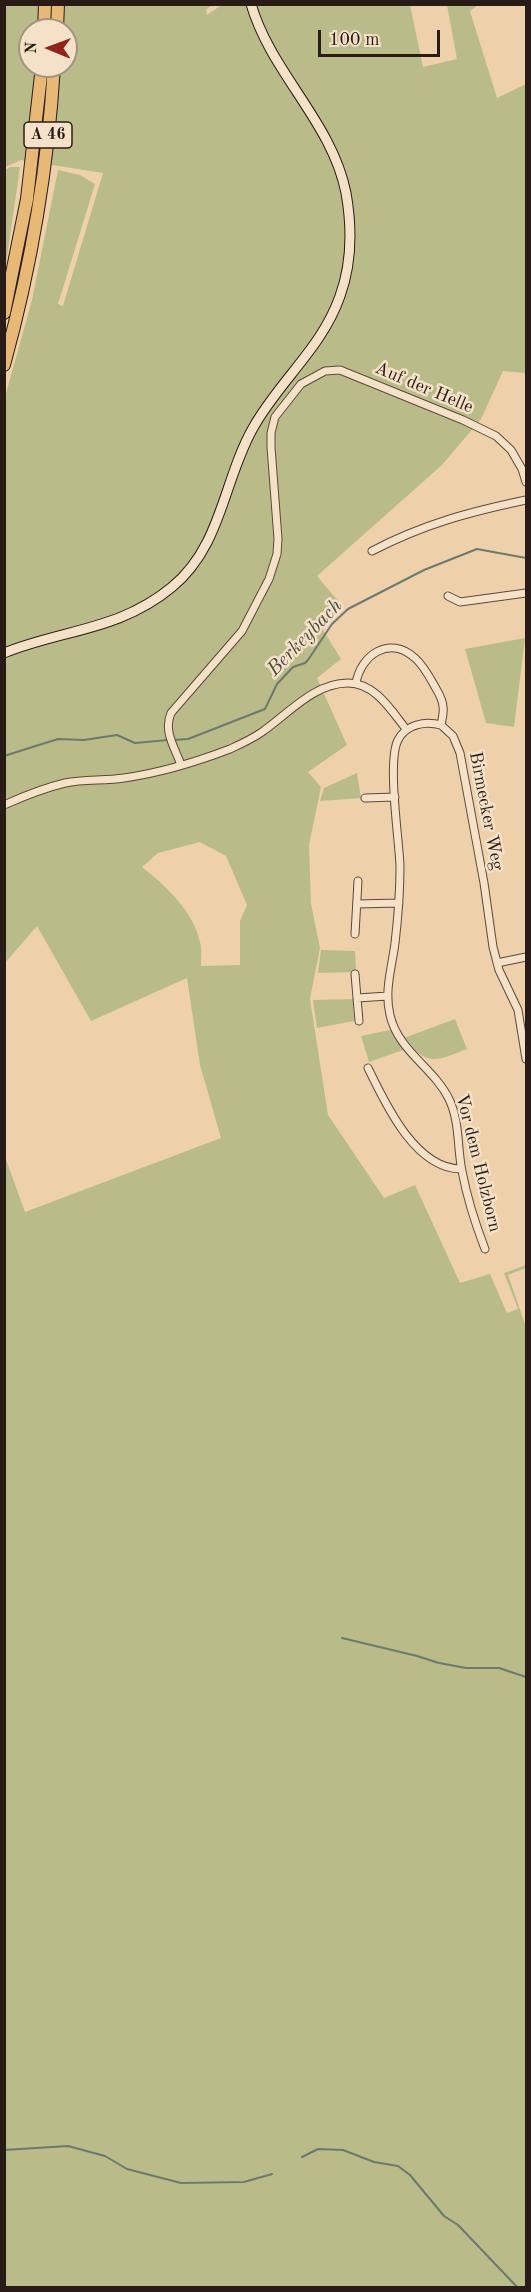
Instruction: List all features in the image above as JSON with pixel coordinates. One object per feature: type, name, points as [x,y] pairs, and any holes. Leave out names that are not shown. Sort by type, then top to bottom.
[{"type":"highway","name":"A 46","points":[[4,313],[27,200],[41,78]]},
{"type":"highway","name":"A 46","points":[[4,365],[29,265],[40,203],[53,78]]},
{"type":"street","points":[[4,653],[118,619],[154,600],[177,582],[200,555],[212,535],[239,458],[252,429],[263,410],[325,329],[341,295],[349,255],[349,210],[344,183],[329,146],[268,48],[250,4]]},
{"type":"street","name":"Auf der Helle","points":[[301,384],[325,371],[340,370],[463,420],[496,436],[507,445],[519,463],[526,482]]},
{"type":"street","points":[[181,765],[169,734],[168,722],[171,713],[242,631],[263,595],[274,563],[278,539],[271,447],[272,426],[278,412],[301,384],[292,374]]},
{"type":"street","points":[[372,551],[441,520],[526,500]]},
{"type":"street","points":[[448,596],[460,602],[526,593]]},
{"type":"street","points":[[4,805],[40,790],[66,783],[124,778],[181,765],[229,749],[252,739],[318,690],[333,684],[356,683],[367,687],[377,695],[406,729],[421,724],[441,725],[443,707],[440,695],[416,658],[403,650],[387,648],[373,654],[362,664],[356,683]]},
{"type":"street","name":"Birmecker Weg","points":[[441,725],[453,736],[460,753],[497,963],[518,1010],[526,1059]]},
{"type":"street","name":"Vor dem Holzborn","points":[[406,729],[395,749],[399,903],[388,996],[391,1021],[406,1047],[443,1089],[450,1101],[458,1134],[461,1169],[469,1204],[485,1249]]},
{"type":"street","points":[[364,798],[395,798]]},
{"type":"street","points":[[355,934],[358,881]]},
{"type":"street","points":[[357,904],[399,903]]},
{"type":"street","points":[[497,963],[526,957]]},
{"type":"street","points":[[355,974],[359,1021]]},
{"type":"street","points":[[357,998],[388,996]]},
{"type":"street","points":[[368,1068],[386,1105],[410,1139],[447,1168],[461,1169]]},
{"type":"green space","points":[[223,4],[410,5],[423,67],[457,59],[447,5],[478,5],[470,11],[497,98],[526,84],[526,373],[503,371],[481,419],[442,465],[317,576],[339,602],[320,625],[341,659],[317,678],[347,745],[308,772],[321,787],[309,845],[311,904],[320,948],[310,999],[328,1115],[384,1198],[415,1185],[460,1283],[490,1274],[507,1313],[518,1309],[504,1273],[526,1265],[526,1268],[508,1275],[526,1327],[526,2287],[5,2287],[4,1154],[25,1212],[221,1138],[200,1065],[187,978],[91,1021],[37,926],[5,963],[5,657],[37,647],[34,639],[5,648],[5,397],[32,300],[58,170],[80,175],[95,184],[58,304],[63,306],[103,173],[21,160],[5,167],[5,5],[212,5],[206,10],[207,15]],"holes":[[[200,842],[226,856],[247,905],[240,921],[240,965],[201,966],[201,945],[192,920],[169,891],[142,867],[158,853]]]},
{"type":"green space","points":[[10,167],[20,167],[5,271],[5,170]]},
{"type":"green space","points":[[525,638],[514,727],[486,723],[465,649]]},
{"type":"green space","points":[[357,773],[361,798],[320,801],[324,788]]},
{"type":"green space","points":[[321,950],[355,951],[356,972],[318,973]]},
{"type":"green space","points":[[353,999],[354,1021],[317,1028],[313,1000]]},
{"type":"green space","points":[[455,1019],[467,1049],[457,1053],[432,1059],[419,1054],[404,1038]]},
{"type":"green space","points":[[390,1030],[403,1050],[369,1062],[361,1036]]},
{"type":"waterway","name":"Berkeybach","points":[[173,740],[188,739],[265,709],[277,684],[293,667],[308,660],[332,624],[348,609],[424,570],[477,549],[526,558]]},
{"type":"waterway","name":"Berkeybach","points":[[4,756],[58,739],[84,740],[117,735],[135,743],[168,740]]},
{"type":"waterway","points":[[342,1638],[439,1663],[466,1668],[499,1668],[526,1677]]},
{"type":"waterway","points":[[4,2150],[68,2146],[105,2156],[127,2169],[181,2183],[244,2182],[272,2174]]},
{"type":"waterway","points":[[302,2157],[318,2149],[343,2150],[374,2162],[398,2166],[410,2175],[444,2216],[458,2225],[518,2288]]}]
